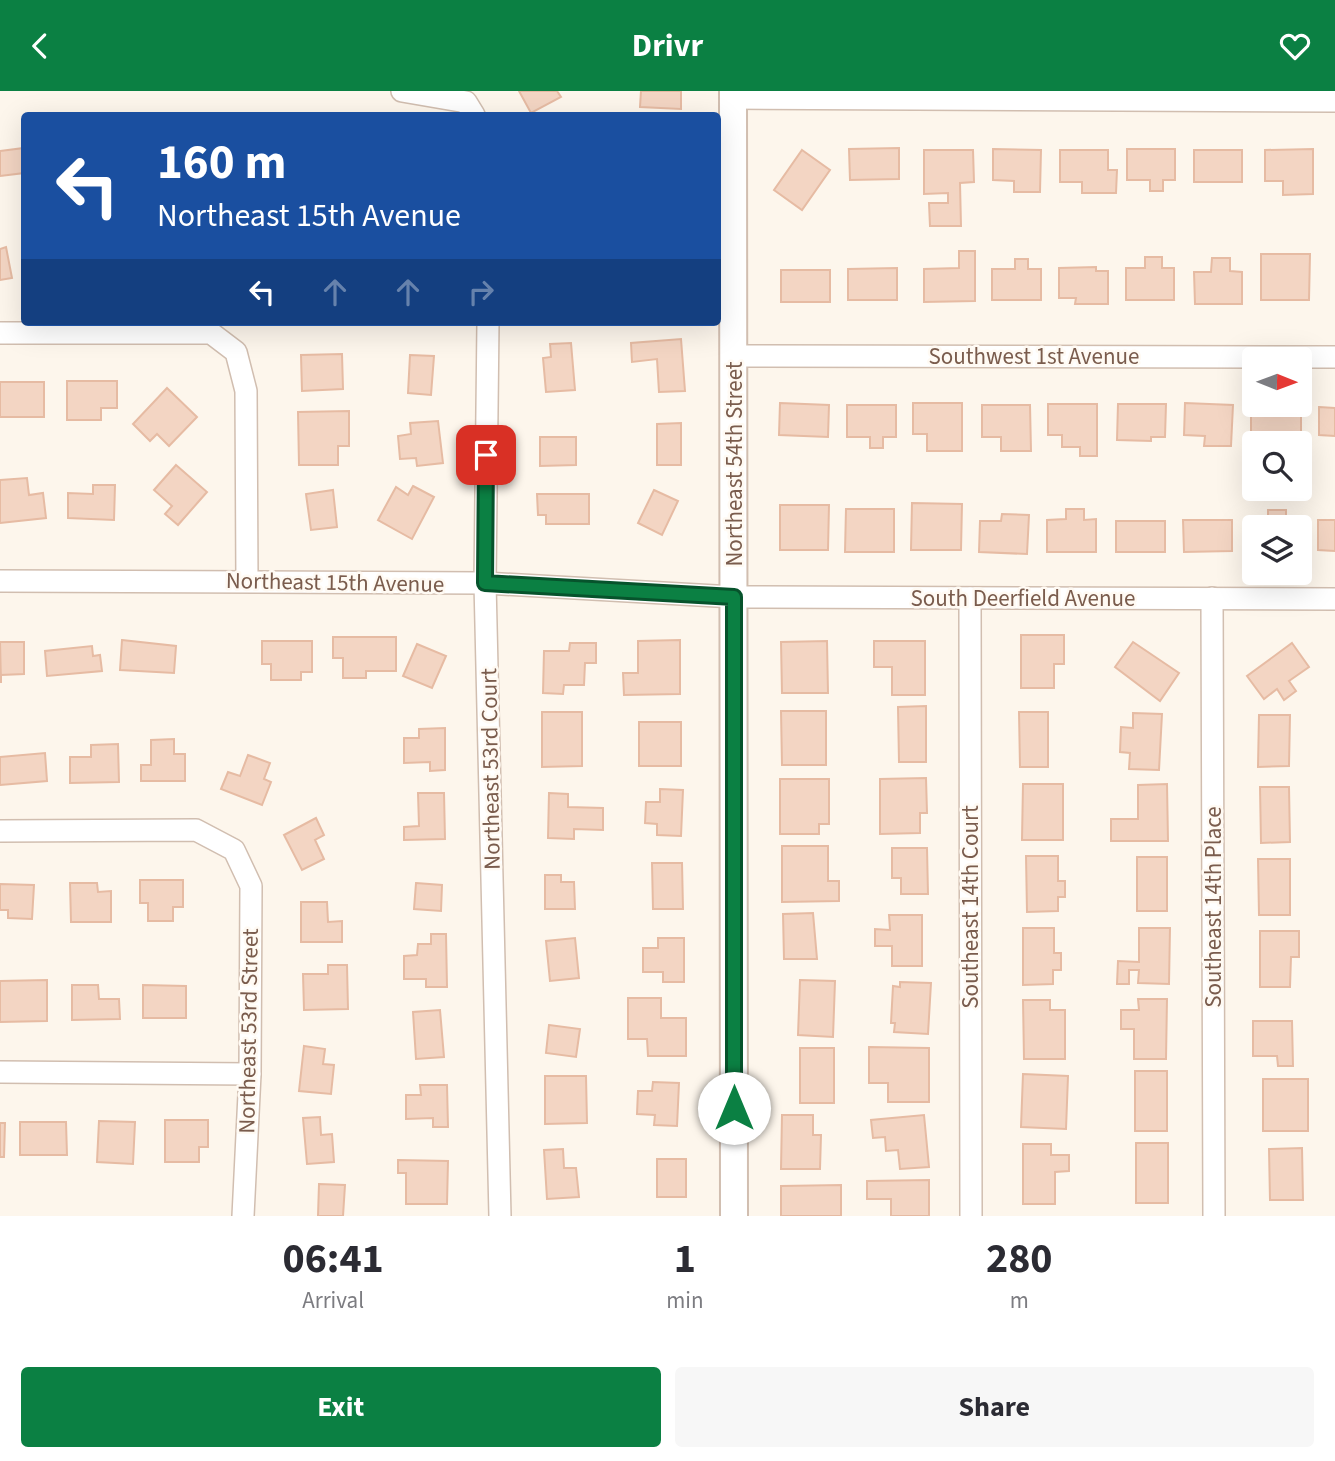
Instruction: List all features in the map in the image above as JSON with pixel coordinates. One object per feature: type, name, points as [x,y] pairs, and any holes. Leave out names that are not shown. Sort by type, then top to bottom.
[{"type":"street","points":[[401,91],[470,109]]},
{"type":"street","points":[[733,95],[1335,101]]},
{"type":"street","name":"Northeast 54th Street","points":[[733,95],[733,356],[723,597],[734,1216]]},
{"type":"street","name":"Northeast 53rd Court","points":[[488,326],[485,583],[500,1216]]},
{"type":"street","points":[[0,334],[211,333],[236,352],[246,391],[247,580]]},
{"type":"street","name":"Southwest 1st Avenue","points":[[733,356],[1335,357]]},
{"type":"street","name":"Northeast 15th Avenue","points":[[0,581],[485,583],[723,597]]},
{"type":"street","name":"South Deerfield Avenue","points":[[723,597],[1335,599]]},
{"type":"street","name":"Southeast 14th Court","points":[[970,598],[971,1216]]},
{"type":"street","name":"Southeast 14th Place","points":[[1212,598],[1214,1216]]},
{"type":"street","name":"Northeast 53rd Street","points":[[0,831],[196,830],[234,850],[251,885],[250,1074],[243,1216]]},
{"type":"street","points":[[0,1072],[250,1074]]},
{"type":"building","points":[[519,91],[557,91],[561,97],[533,112]]},
{"type":"building","points":[[641,91],[681,91],[681,109],[640,107]]},
{"type":"building","points":[[21,148],[21,173],[0,176],[0,151]]},
{"type":"building","points":[[899,148],[899,179],[850,180],[849,149]]},
{"type":"building","points":[[993,149],[1041,150],[1040,192],[1014,192],[1014,181],[993,180]]},
{"type":"building","points":[[1127,149],[1175,149],[1175,180],[1163,180],[1163,191],[1150,191],[1150,180],[1127,180]]},
{"type":"building","points":[[1313,149],[1313,194],[1283,195],[1283,181],[1265,181],[1265,150]]},
{"type":"building","points":[[802,150],[830,170],[802,210],[774,190]]},
{"type":"building","points":[[924,150],[973,150],[974,182],[960,183],[961,226],[930,226],[929,203],[948,203],[948,193],[924,194]]},
{"type":"building","points":[[1060,150],[1108,150],[1108,170],[1117,170],[1116,193],[1082,193],[1082,182],[1060,182]]},
{"type":"building","points":[[1194,150],[1242,150],[1242,182],[1194,182]]},
{"type":"building","points":[[6,247],[12,278],[0,280],[0,249]]},
{"type":"building","points":[[959,251],[975,251],[975,301],[924,302],[924,269],[959,268]]},
{"type":"building","points":[[1261,254],[1310,254],[1309,300],[1261,300]]},
{"type":"building","points":[[1145,257],[1162,257],[1162,268],[1174,268],[1174,300],[1126,300],[1126,268],[1145,268]]},
{"type":"building","points":[[1212,258],[1230,258],[1230,271],[1242,272],[1242,304],[1195,304],[1194,272],[1211,272]]},
{"type":"building","points":[[1015,259],[1028,259],[1028,269],[1041,269],[1041,300],[992,300],[992,269],[1015,269]]},
{"type":"building","points":[[1096,267],[1096,271],[1108,271],[1108,304],[1075,304],[1076,298],[1059,298],[1059,268]]},
{"type":"building","points":[[897,268],[897,300],[848,300],[848,269]]},
{"type":"building","points":[[781,270],[830,270],[830,302],[781,302]]},
{"type":"building","points":[[681,339],[685,391],[659,392],[657,359],[632,362],[631,343]]},
{"type":"building","points":[[571,343],[575,390],[546,392],[543,358],[551,357],[550,344]]},
{"type":"building","points":[[342,354],[343,389],[302,391],[301,355]]},
{"type":"building","points":[[410,355],[434,356],[431,395],[408,393]]},
{"type":"building","points":[[67,381],[117,381],[117,408],[101,408],[101,420],[67,420]]},
{"type":"building","points":[[0,382],[44,382],[44,417],[0,417]]},
{"type":"building","points":[[167,388],[197,417],[169,446],[157,434],[150,441],[133,424]]},
{"type":"building","points":[[780,403],[829,405],[828,437],[779,435]]},
{"type":"building","points":[[913,403],[962,403],[962,451],[927,451],[927,434],[913,434]]},
{"type":"building","points":[[1185,403],[1233,405],[1231,446],[1204,446],[1205,436],[1184,435]]},
{"type":"building","points":[[1048,404],[1097,404],[1097,456],[1080,456],[1080,447],[1062,447],[1062,435],[1048,435]]},
{"type":"building","points":[[1118,404],[1166,404],[1165,437],[1151,437],[1151,441],[1117,440]]},
{"type":"building","points":[[847,405],[896,405],[896,437],[883,437],[883,448],[870,448],[870,437],[847,437]]},
{"type":"building","points":[[982,405],[1030,405],[1031,451],[1001,451],[1001,437],[982,437]]},
{"type":"building","points":[[1319,407],[1335,408],[1335,436],[1319,435]]},
{"type":"building","points":[[349,411],[349,446],[338,446],[338,465],[299,465],[298,412]]},
{"type":"building","points":[[1251,417],[1301,417],[1301,431],[1251,431]]},
{"type":"building","points":[[438,421],[443,463],[417,466],[416,458],[400,459],[398,436],[411,434],[410,423]]},
{"type":"building","points":[[681,423],[681,465],[657,465],[657,424]]},
{"type":"building","points":[[540,437],[576,437],[576,465],[540,466]]},
{"type":"building","points":[[176,465],[207,492],[178,525],[165,514],[172,506],[154,490]]},
{"type":"building","points":[[27,478],[29,495],[43,493],[46,518],[0,523],[0,480]]},
{"type":"building","points":[[93,485],[115,485],[114,520],[68,518],[68,493],[93,494]]},
{"type":"building","points":[[413,486],[434,497],[412,539],[378,520],[396,487],[408,495]]},
{"type":"building","points":[[333,490],[337,527],[311,530],[306,494]]},
{"type":"building","points":[[654,490],[678,501],[662,535],[638,523]]},
{"type":"building","points":[[537,494],[589,494],[589,524],[546,524],[546,515],[538,515]]},
{"type":"building","points":[[912,503],[962,504],[961,550],[911,550]]},
{"type":"building","points":[[780,505],[829,505],[828,550],[780,550]]},
{"type":"building","points":[[846,509],[894,509],[894,552],[845,552]]},
{"type":"building","points":[[1066,509],[1084,509],[1084,520],[1096,519],[1096,552],[1047,552],[1047,520],[1066,519]]},
{"type":"building","points":[[1268,510],[1286,510],[1286,515],[1268,515]]},
{"type":"building","points":[[1002,514],[1029,515],[1027,554],[979,552],[980,521],[1001,521]]},
{"type":"building","points":[[1183,520],[1232,520],[1232,551],[1184,552]]},
{"type":"building","points":[[1318,520],[1335,520],[1335,551],[1318,550]]},
{"type":"building","points":[[1116,521],[1165,521],[1165,552],[1116,552]]},
{"type":"building","points":[[1021,635],[1064,635],[1064,664],[1054,664],[1054,688],[1021,688]]},
{"type":"building","points":[[333,637],[396,637],[396,671],[366,671],[366,678],[343,678],[343,658],[333,658]]},
{"type":"building","points":[[122,640],[176,646],[174,673],[120,670]]},
{"type":"building","points":[[680,640],[680,694],[624,695],[623,673],[638,673],[638,641]]},
{"type":"building","points":[[262,641],[312,641],[312,672],[301,672],[301,680],[271,680],[271,664],[262,664]]},
{"type":"building","points":[[827,641],[828,693],[782,693],[781,642]]},
{"type":"building","points":[[874,641],[925,641],[925,695],[892,695],[892,667],[874,667]]},
{"type":"building","points":[[0,642],[24,642],[24,674],[1,675],[1,683]]},
{"type":"building","points":[[1133,642],[1179,673],[1160,701],[1115,667]]},
{"type":"building","points":[[570,643],[596,643],[596,663],[585,663],[584,685],[564,685],[563,694],[543,693],[544,651],[569,651]]},
{"type":"building","points":[[1292,643],[1309,667],[1289,681],[1296,691],[1284,700],[1277,689],[1264,699],[1247,676]]},
{"type":"building","points":[[417,644],[446,656],[432,688],[403,676]]},
{"type":"building","points":[[92,646],[93,656],[100,655],[102,671],[47,676],[45,651]]},
{"type":"building","points":[[926,706],[926,762],[899,762],[898,707]]},
{"type":"building","points":[[781,711],[826,711],[826,765],[782,765]]},
{"type":"building","points":[[542,712],[582,712],[582,766],[542,767]]},
{"type":"building","points":[[1019,712],[1048,712],[1048,767],[1020,767]]},
{"type":"building","points":[[1133,713],[1162,714],[1159,770],[1129,769],[1130,753],[1120,752],[1121,727],[1133,728]]},
{"type":"building","points":[[1259,715],[1290,715],[1289,766],[1258,767]]},
{"type":"building","points":[[639,722],[681,722],[681,766],[639,766]]},
{"type":"building","points":[[445,728],[445,770],[430,771],[430,762],[404,763],[404,738],[419,738],[419,729]]},
{"type":"building","points":[[174,739],[174,754],[185,754],[185,781],[141,781],[141,765],[151,765],[151,740]]},
{"type":"building","points":[[118,744],[119,782],[70,783],[70,757],[91,757],[91,745]]},
{"type":"building","points":[[45,753],[47,781],[0,785],[0,757]]},
{"type":"building","points":[[248,755],[270,763],[264,779],[271,782],[262,805],[221,789],[228,772],[240,776]]},
{"type":"building","points":[[926,778],[927,813],[920,813],[920,833],[880,834],[880,779]]},
{"type":"building","points":[[780,779],[829,779],[829,824],[819,824],[819,834],[780,834]]},
{"type":"building","points":[[1023,784],[1063,784],[1063,840],[1022,840]]},
{"type":"building","points":[[1167,784],[1168,841],[1111,841],[1111,819],[1138,819],[1138,785]]},
{"type":"building","points":[[1260,787],[1289,787],[1290,842],[1261,843]]},
{"type":"building","points":[[660,789],[683,790],[681,836],[657,835],[657,824],[645,823],[646,802],[660,802]]},
{"type":"building","points":[[418,793],[444,793],[445,839],[404,840],[404,827],[419,826]]},
{"type":"building","points":[[549,793],[568,794],[568,807],[603,808],[603,830],[574,829],[574,839],[548,838]]},
{"type":"building","points":[[316,818],[324,835],[315,840],[324,859],[302,870],[284,835]]},
{"type":"building","points":[[782,846],[828,846],[828,881],[839,881],[839,901],[782,902]]},
{"type":"building","points":[[892,848],[927,848],[928,894],[901,894],[901,878],[892,878]]},
{"type":"building","points":[[1026,856],[1058,856],[1058,881],[1065,881],[1065,897],[1058,897],[1058,911],[1027,912]]},
{"type":"building","points":[[1137,857],[1167,857],[1167,911],[1137,911]]},
{"type":"building","points":[[1258,859],[1290,859],[1290,915],[1259,915]]},
{"type":"building","points":[[652,863],[682,863],[683,909],[653,909]]},
{"type":"building","points":[[545,875],[561,875],[561,882],[574,882],[575,909],[545,909]]},
{"type":"building","points":[[140,880],[183,880],[183,907],[173,907],[173,921],[148,921],[148,903],[140,903]]},
{"type":"building","points":[[70,883],[97,883],[98,892],[111,891],[111,922],[71,922]]},
{"type":"building","points":[[416,883],[442,885],[441,911],[414,909]]},
{"type":"building","points":[[0,884],[34,885],[32,919],[8,918],[8,910],[0,910]]},
{"type":"building","points":[[301,902],[327,902],[328,922],[342,921],[342,942],[301,942]]},
{"type":"building","points":[[813,913],[817,959],[784,959],[783,914]]},
{"type":"building","points":[[889,915],[922,915],[922,966],[892,966],[892,946],[875,946],[875,929],[890,930]]},
{"type":"building","points":[[1023,928],[1054,928],[1054,953],[1061,953],[1061,970],[1053,970],[1053,984],[1023,985]]},
{"type":"building","points":[[1139,928],[1170,928],[1169,984],[1138,983],[1139,970],[1129,970],[1129,984],[1117,984],[1118,961],[1139,962]]},
{"type":"building","points":[[1260,931],[1299,931],[1299,957],[1291,957],[1290,987],[1260,987]]},
{"type":"building","points":[[431,934],[446,934],[447,987],[426,987],[426,979],[404,979],[404,956],[417,955],[418,944],[431,944]]},
{"type":"building","points":[[575,938],[579,978],[550,981],[546,941]]},
{"type":"building","points":[[658,938],[684,938],[684,982],[663,982],[663,972],[643,972],[643,948],[658,948]]},
{"type":"building","points":[[328,965],[347,965],[348,1009],[304,1010],[303,974],[328,974]]},
{"type":"building","points":[[47,980],[47,1021],[0,1022],[0,981]]},
{"type":"building","points":[[800,980],[835,981],[833,1037],[798,1035]]},
{"type":"building","points":[[900,982],[931,983],[928,1034],[894,1032],[895,1023],[891,1023],[893,986],[900,987]]},
{"type":"building","points":[[72,985],[98,985],[99,999],[119,999],[120,1019],[72,1020]]},
{"type":"building","points":[[143,985],[186,986],[186,1018],[143,1018]]},
{"type":"building","points":[[628,998],[661,998],[661,1018],[686,1018],[686,1056],[648,1056],[647,1039],[628,1039]]},
{"type":"building","points":[[1138,999],[1167,999],[1166,1059],[1134,1059],[1134,1029],[1121,1029],[1121,1010],[1139,1010]]},
{"type":"building","points":[[1023,1000],[1050,1000],[1050,1010],[1065,1010],[1065,1059],[1024,1059]]},
{"type":"building","points":[[440,1010],[444,1057],[416,1059],[413,1012]]},
{"type":"building","points":[[1253,1021],[1292,1021],[1293,1066],[1278,1066],[1277,1056],[1253,1056]]},
{"type":"building","points":[[549,1025],[580,1029],[576,1057],[546,1053]]},
{"type":"building","points":[[304,1046],[325,1049],[323,1064],[334,1065],[331,1094],[299,1091]]},
{"type":"building","points":[[869,1047],[929,1048],[929,1102],[888,1102],[888,1083],[869,1083]]},
{"type":"building","points":[[800,1048],[834,1048],[834,1103],[800,1103]]},
{"type":"building","points":[[1135,1071],[1167,1071],[1167,1131],[1135,1131]]},
{"type":"building","points":[[1023,1074],[1068,1076],[1066,1129],[1021,1127]]},
{"type":"building","points":[[545,1076],[586,1076],[587,1123],[545,1124]]},
{"type":"building","points":[[1263,1079],[1308,1079],[1308,1131],[1263,1131]]},
{"type":"building","points":[[653,1082],[679,1083],[677,1126],[654,1125],[655,1115],[637,1114],[638,1091],[652,1091]]},
{"type":"building","points":[[420,1085],[447,1085],[448,1127],[433,1127],[433,1118],[406,1119],[406,1095],[421,1095]]},
{"type":"building","points":[[782,1115],[813,1115],[813,1135],[821,1135],[820,1169],[781,1169]]},
{"type":"building","points":[[924,1115],[929,1167],[900,1169],[898,1150],[886,1151],[885,1137],[873,1138],[871,1120]]},
{"type":"building","points":[[320,1117],[321,1135],[332,1134],[334,1162],[307,1164],[303,1118]]},
{"type":"building","points":[[165,1120],[208,1120],[208,1147],[199,1147],[199,1162],[165,1162]]},
{"type":"building","points":[[99,1121],[135,1122],[133,1164],[97,1162]]},
{"type":"building","points":[[20,1122],[66,1122],[67,1155],[20,1155]]},
{"type":"building","points":[[0,1123],[5,1123],[4,1157],[0,1157]]},
{"type":"building","points":[[1136,1143],[1168,1143],[1168,1203],[1136,1203]]},
{"type":"building","points":[[1023,1144],[1051,1144],[1051,1155],[1069,1155],[1069,1171],[1055,1172],[1055,1204],[1023,1204]]},
{"type":"building","points":[[1302,1148],[1303,1200],[1270,1200],[1269,1149]]},
{"type":"building","points":[[563,1149],[564,1168],[576,1168],[579,1197],[547,1199],[544,1150]]},
{"type":"building","points":[[657,1159],[686,1159],[686,1197],[657,1197]]},
{"type":"building","points":[[398,1160],[448,1161],[447,1204],[406,1204],[406,1173],[398,1173]]},
{"type":"building","points":[[929,1180],[929,1216],[891,1216],[891,1199],[867,1199],[867,1181]]},
{"type":"building","points":[[319,1184],[345,1185],[343,1216],[318,1216]]},
{"type":"building","points":[[841,1185],[841,1216],[781,1216],[781,1186]]},
{"type":"route","points":[[486,455],[485,583],[734,597],[734,1108]]}]
